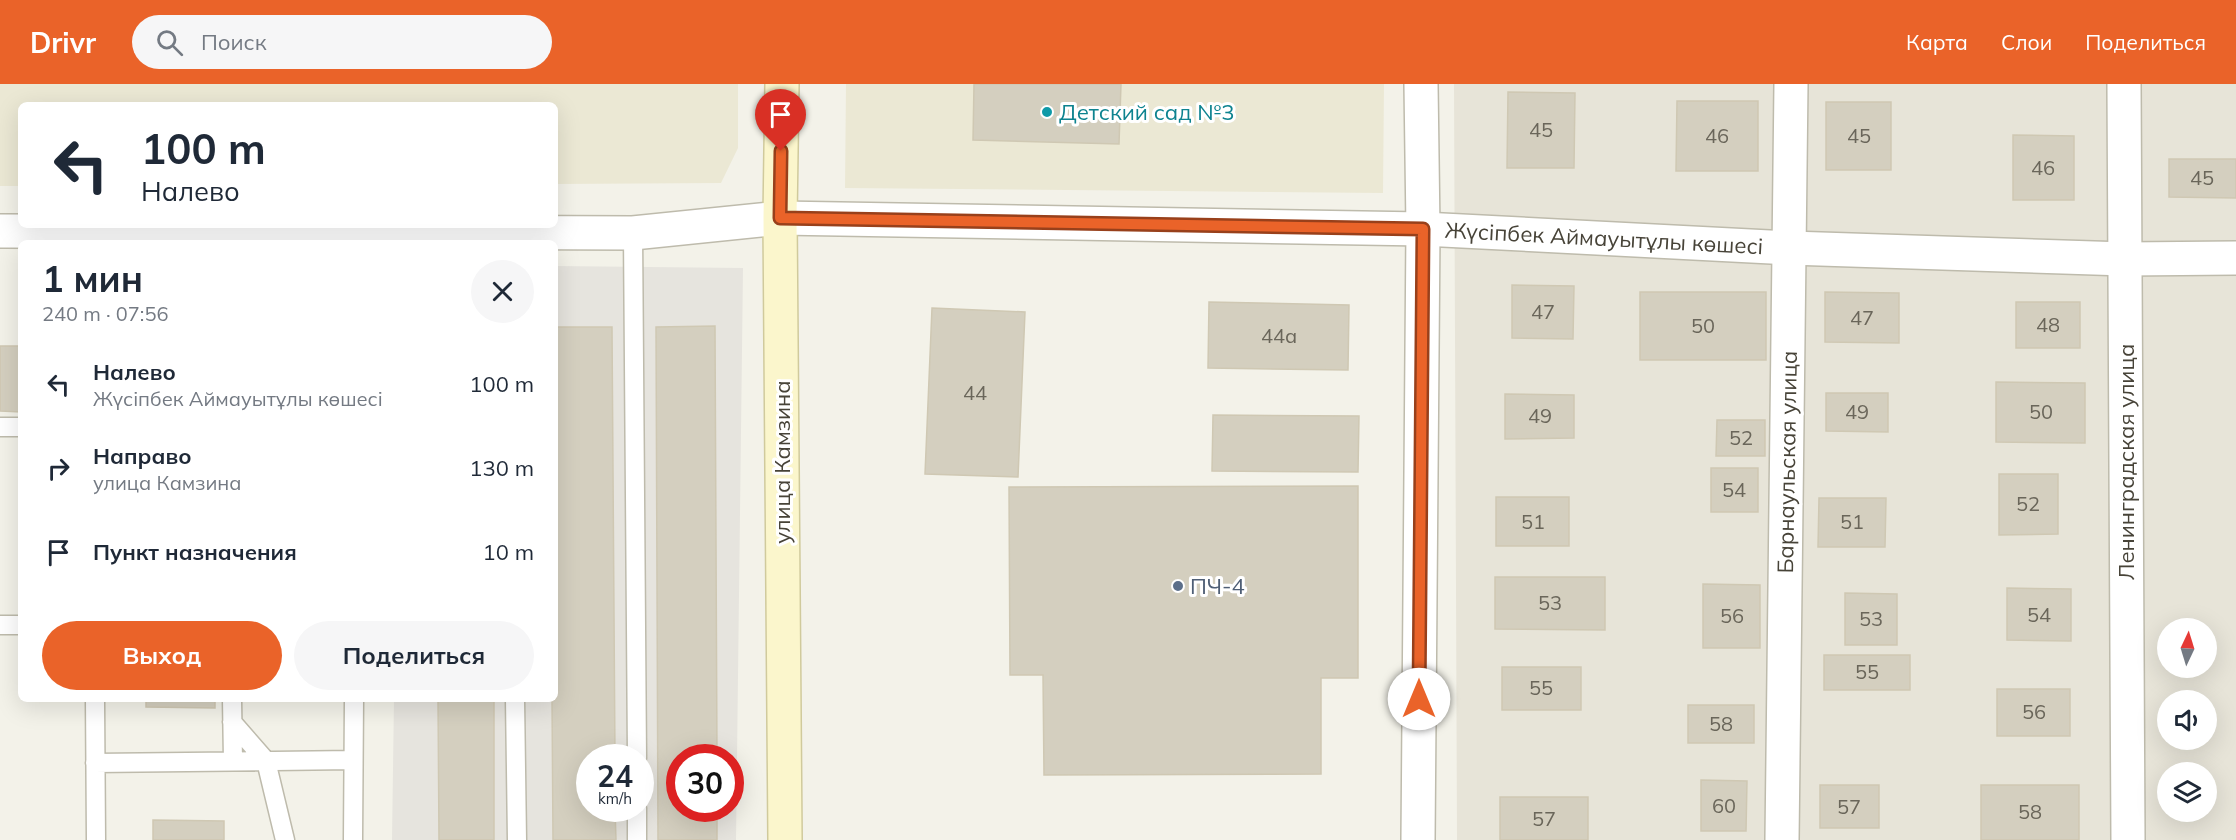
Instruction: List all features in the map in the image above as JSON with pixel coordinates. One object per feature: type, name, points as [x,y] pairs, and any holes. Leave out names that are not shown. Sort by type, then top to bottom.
[{"type":"main road","name":"улица Камзина","points":[[782,84],[780,218],[785,840]]},
{"type":"street","points":[[1418,840],[1423,229],[1421,84]]},
{"type":"street","name":"Барнаульская улица","points":[[1782,840],[1791,84]]},
{"type":"street","name":"Ленинградская улица","points":[[2124,84],[2128,840]]},
{"type":"street","name":"Жүсіпбек Аймауытұлы көшесі","points":[[0,231],[93,237],[507,238],[633,233],[780,218],[1423,229],[1790,248],[2125,259],[2236,258]]},
{"type":"lane","points":[[633,233],[637,744]]},
{"type":"lane","points":[[0,428],[18,427]]},
{"type":"lane","points":[[0,625],[18,625]]},
{"type":"lane","points":[[95,702],[96,840]]},
{"type":"lane","points":[[232,702],[233,761]]},
{"type":"lane","points":[[353,840],[354,702]]},
{"type":"lane","points":[[515,702],[517,840]]},
{"type":"lane","points":[[232,722],[266,761],[285,840]]},
{"type":"lane","points":[[95,763],[353,760]]},
{"type":"lane","points":[[637,822],[637,840]]},
{"type":"shaded area","points":[[0,84],[738,84],[738,148],[721,183],[558,184],[558,102],[18,102],[18,186],[0,186]]},
{"type":"shaded area","points":[[846,84],[1384,84],[1383,193],[845,188]]},
{"type":"shaded area","points":[[1454,84],[2236,84],[2236,840],[1457,840]]},
{"type":"shaded area","points":[[558,266],[743,268],[737,744],[666,744],[666,822],[736,822],[736,840],[392,840],[394,702],[558,702]]},
{"type":"building","name":"Детский сад №3","points":[[974,84],[1121,84],[1119,144],[973,140]]},
{"type":"building","points":[[1508,92],[1575,93],[1574,168],[1507,168]]},
{"type":"building","points":[[1677,101],[1758,101],[1758,171],[1676,171]]},
{"type":"building","points":[[1826,102],[1891,102],[1891,170],[1826,170]]},
{"type":"building","points":[[2013,135],[2074,136],[2074,200],[2013,200]]},
{"type":"building","points":[[2169,159],[2236,159],[2236,198],[2169,197]]},
{"type":"building","points":[[1512,285],[1574,286],[1573,339],[1512,338]]},
{"type":"building","points":[[1640,292],[1766,292],[1766,360],[1640,360]]},
{"type":"building","points":[[1825,292],[1899,293],[1899,343],[1825,342]]},
{"type":"building","points":[[1209,302],[1349,305],[1348,370],[1208,368]]},
{"type":"building","points":[[2016,302],[2080,302],[2080,348],[2016,348]]},
{"type":"building","points":[[932,308],[1025,312],[1018,477],[925,474]]},
{"type":"building","points":[[715,326],[717,744],[666,744],[666,822],[717,822],[717,840],[658,840],[656,327]]},
{"type":"building","points":[[558,327],[612,327],[615,744],[576,744],[576,822],[615,822],[616,840],[553,840],[552,702],[558,702]]},
{"type":"building","points":[[0,346],[18,346],[18,412],[0,411]]},
{"type":"building","points":[[1996,382],[2085,383],[2085,443],[1996,442]]},
{"type":"building","points":[[1826,393],[1888,393],[1888,432],[1826,431]]},
{"type":"building","points":[[1505,394],[1574,395],[1574,438],[1505,439]]},
{"type":"building","points":[[1213,415],[1359,416],[1358,472],[1212,471]]},
{"type":"building","points":[[1717,420],[1765,420],[1765,456],[1716,456]]},
{"type":"building","points":[[1711,468],[1758,468],[1758,512],[1711,512]]},
{"type":"building","points":[[1999,474],[2058,474],[2058,534],[1999,535]]},
{"type":"building","points":[[1358,486],[1358,678],[1321,678],[1321,774],[1044,775],[1043,675],[1010,675],[1009,487]]},
{"type":"building","points":[[1496,497],[1569,497],[1569,546],[1496,546]]},
{"type":"building","points":[[1819,498],[1886,498],[1885,547],[1818,547]]},
{"type":"building","points":[[1495,577],[1605,577],[1605,630],[1495,629]]},
{"type":"building","points":[[1703,584],[1760,585],[1760,648],[1703,648]]},
{"type":"building","points":[[2007,588],[2071,589],[2071,641],[2007,640]]},
{"type":"building","points":[[1845,593],[1897,594],[1897,645],[1845,645]]},
{"type":"building","points":[[1824,655],[1910,655],[1910,690],[1824,690]]},
{"type":"building","points":[[1502,667],[1581,667],[1581,710],[1502,710]]},
{"type":"building","points":[[1997,689],[2070,689],[2070,736],[1997,736]]},
{"type":"building","points":[[146,702],[215,702],[215,708],[146,707]]},
{"type":"building","points":[[438,702],[494,702],[494,840],[439,840]]},
{"type":"building","points":[[1688,705],[1754,705],[1754,743],[1688,743]]},
{"type":"building","points":[[1701,780],[1747,781],[1746,831],[1701,831]]},
{"type":"building","points":[[1820,785],[1879,785],[1879,828],[1820,828]]},
{"type":"building","points":[[1981,785],[2079,785],[2079,840],[1981,840]]},
{"type":"building","points":[[1500,797],[1588,797],[1588,840],[1500,840]]},
{"type":"building","points":[[153,820],[224,821],[224,840],[153,840]]},
{"type":"place","name":"Детский сад №3","points":[[1047,112]]},
{"type":"place","name":"ПЧ-4","points":[[1178,586]]},
{"type":"route","points":[[781,151],[780,218],[1423,229],[1419,699]]}]
